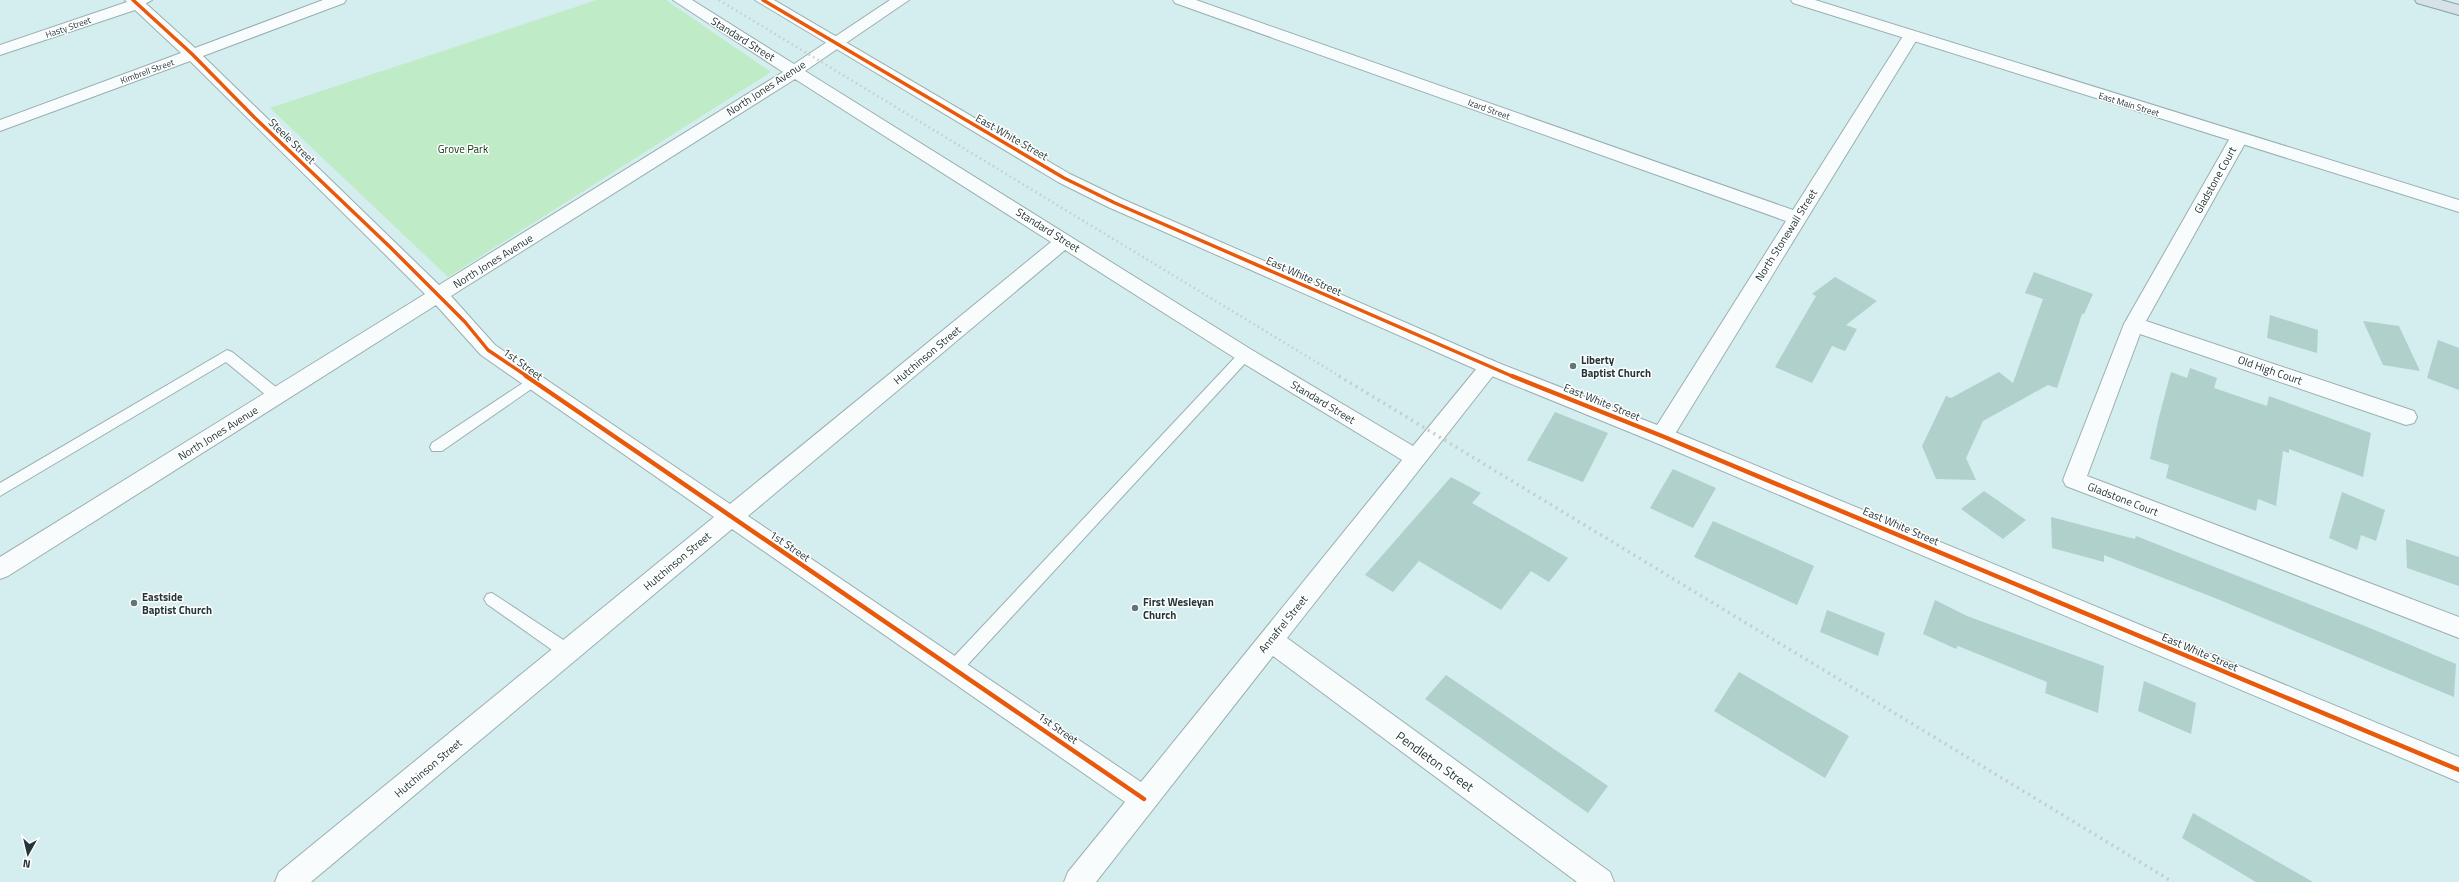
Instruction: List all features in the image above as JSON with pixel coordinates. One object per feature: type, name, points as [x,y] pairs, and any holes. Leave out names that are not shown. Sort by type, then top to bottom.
[{"type":"main road","points":[[2423,0],[2459,10]]},
{"type":"street","name":"Kimbrell Street","points":[[0,126],[338,0]]},
{"type":"street","name":"Standard Street","points":[[681,0],[1245,354],[1416,458]]},
{"type":"street","name":"East White Street","points":[[763,0],[833,43],[1064,178],[1096,194],[1489,367],[1662,436],[2459,770]]},
{"type":"street","name":"North Jones Avenue","points":[[0,569],[794,72],[833,43],[901,0]]},
{"type":"street","name":"Izard Street","points":[[1181,0],[1796,218]]},
{"type":"street","name":"East Main Street","points":[[1799,0],[2459,206]]},
{"type":"street","name":"Steele Street","points":[[139,1],[254,117],[390,247],[437,296]]},
{"type":"street","name":"Hasty Street","points":[[0,50],[139,1]]},
{"type":"street","name":"North Stonewall Street","points":[[1662,436],[1796,218],[1911,36]]},
{"type":"street","name":"Gladstone Court","points":[[2239,138],[2134,324],[2074,480],[2459,628]]},
{"type":"street","name":"Hutchinson Street","points":[[290,882],[1065,240]]},
{"type":"street","name":"1st Street","points":[[437,296],[465,322],[488,350],[532,382],[954,668],[1144,799]]},
{"type":"street","name":"Old High Court","points":[[2134,324],[2406,417]]},
{"type":"street","name":"Annafrel Street","points":[[1078,882],[1489,367]]},
{"type":"street","name":"Pendleton Street","points":[[1271,640],[1600,882]]},
{"type":"lane","points":[[954,668],[1245,354]]},
{"type":"lane","points":[[0,490],[228,356],[277,396]]},
{"type":"lane","points":[[437,447],[532,382]]},
{"type":"lane","points":[[492,599],[568,652]]},
{"type":"green space","name":"Grove Park","points":[[597,0],[666,0],[771,72],[448,277],[270,108]]},
{"type":"building","points":[[2034,272],[2093,294],[2084,314],[2082,314],[2057,388],[2048,385],[1983,421],[1966,458],[1976,480],[1936,479],[1922,446],[1946,396],[1951,398],[1999,372],[2013,383],[2043,299],[2025,293]]},
{"type":"building","points":[[1835,277],[1877,301],[1846,325],[1857,329],[1845,351],[1832,346],[1812,383],[1775,367],[1816,296],[1812,294]]},
{"type":"building","points":[[2270,315],[2318,330],[2317,353],[2267,338]]},
{"type":"building","points":[[2363,321],[2399,326],[2420,371],[2383,365]]},
{"type":"building","points":[[2438,340],[2459,348],[2459,390],[2427,378]]},
{"type":"building","points":[[2190,368],[2217,378],[2214,388],[2267,406],[2269,396],[2371,433],[2363,477],[2289,449],[2289,453],[2283,451],[2276,506],[2258,499],[2256,511],[2166,478],[2169,465],[2150,459],[2158,421],[2171,372],[2187,378]]},
{"type":"building","points":[[1555,412],[1608,433],[1583,482],[1527,460]]},
{"type":"building","points":[[1673,469],[1716,488],[1693,528],[1650,508]]},
{"type":"building","points":[[1451,477],[1481,493],[1472,503],[1568,558],[1549,582],[1531,571],[1501,610],[1419,561],[1393,592],[1365,575]]},
{"type":"building","points":[[1984,491],[2026,520],[2003,539],[1961,509]]},
{"type":"building","points":[[2342,492],[2385,510],[2376,541],[2361,535],[2357,550],[2329,538]]},
{"type":"building","points":[[2051,517],[2135,539],[2136,536],[2365,626],[2456,664],[2454,697],[2215,598],[2104,555],[2104,562],[2052,548]]},
{"type":"building","points":[[1713,521],[1814,566],[1797,605],[1694,557]]},
{"type":"building","points":[[2406,539],[2459,557],[2459,586],[2407,568]]},
{"type":"building","points":[[1935,600],[1967,616],[2104,666],[2098,713],[2045,693],[2047,682],[1958,646],[1956,649],[1923,634]]},
{"type":"building","points":[[1827,610],[1885,633],[1878,656],[1820,632]]},
{"type":"building","points":[[1739,672],[1849,736],[1825,778],[1714,711]]},
{"type":"building","points":[[1446,675],[1608,786],[1588,813],[1425,699]]},
{"type":"building","points":[[2144,681],[2196,703],[2191,734],[2138,711]]},
{"type":"building","points":[[2193,813],[2313,882],[2256,882],[2182,838]]},
{"type":"railway","points":[[719,0],[1341,377]]},
{"type":"railway","points":[[1339,376],[2173,882]]},
{"type":"cycle path","points":[[133,0],[192,54],[254,117],[390,247],[465,322],[488,350],[1144,799]]},
{"type":"cycle path","points":[[763,0],[1064,178],[1115,203],[1489,367],[1662,436],[2459,770]]},
{"type":"place","name":"Liberty Baptist Church","points":[[1573,366]]},
{"type":"place","name":"Eastside Baptist Church","points":[[134,603]]},
{"type":"place","name":"First Wesleyan Church","points":[[1135,608]]}]
